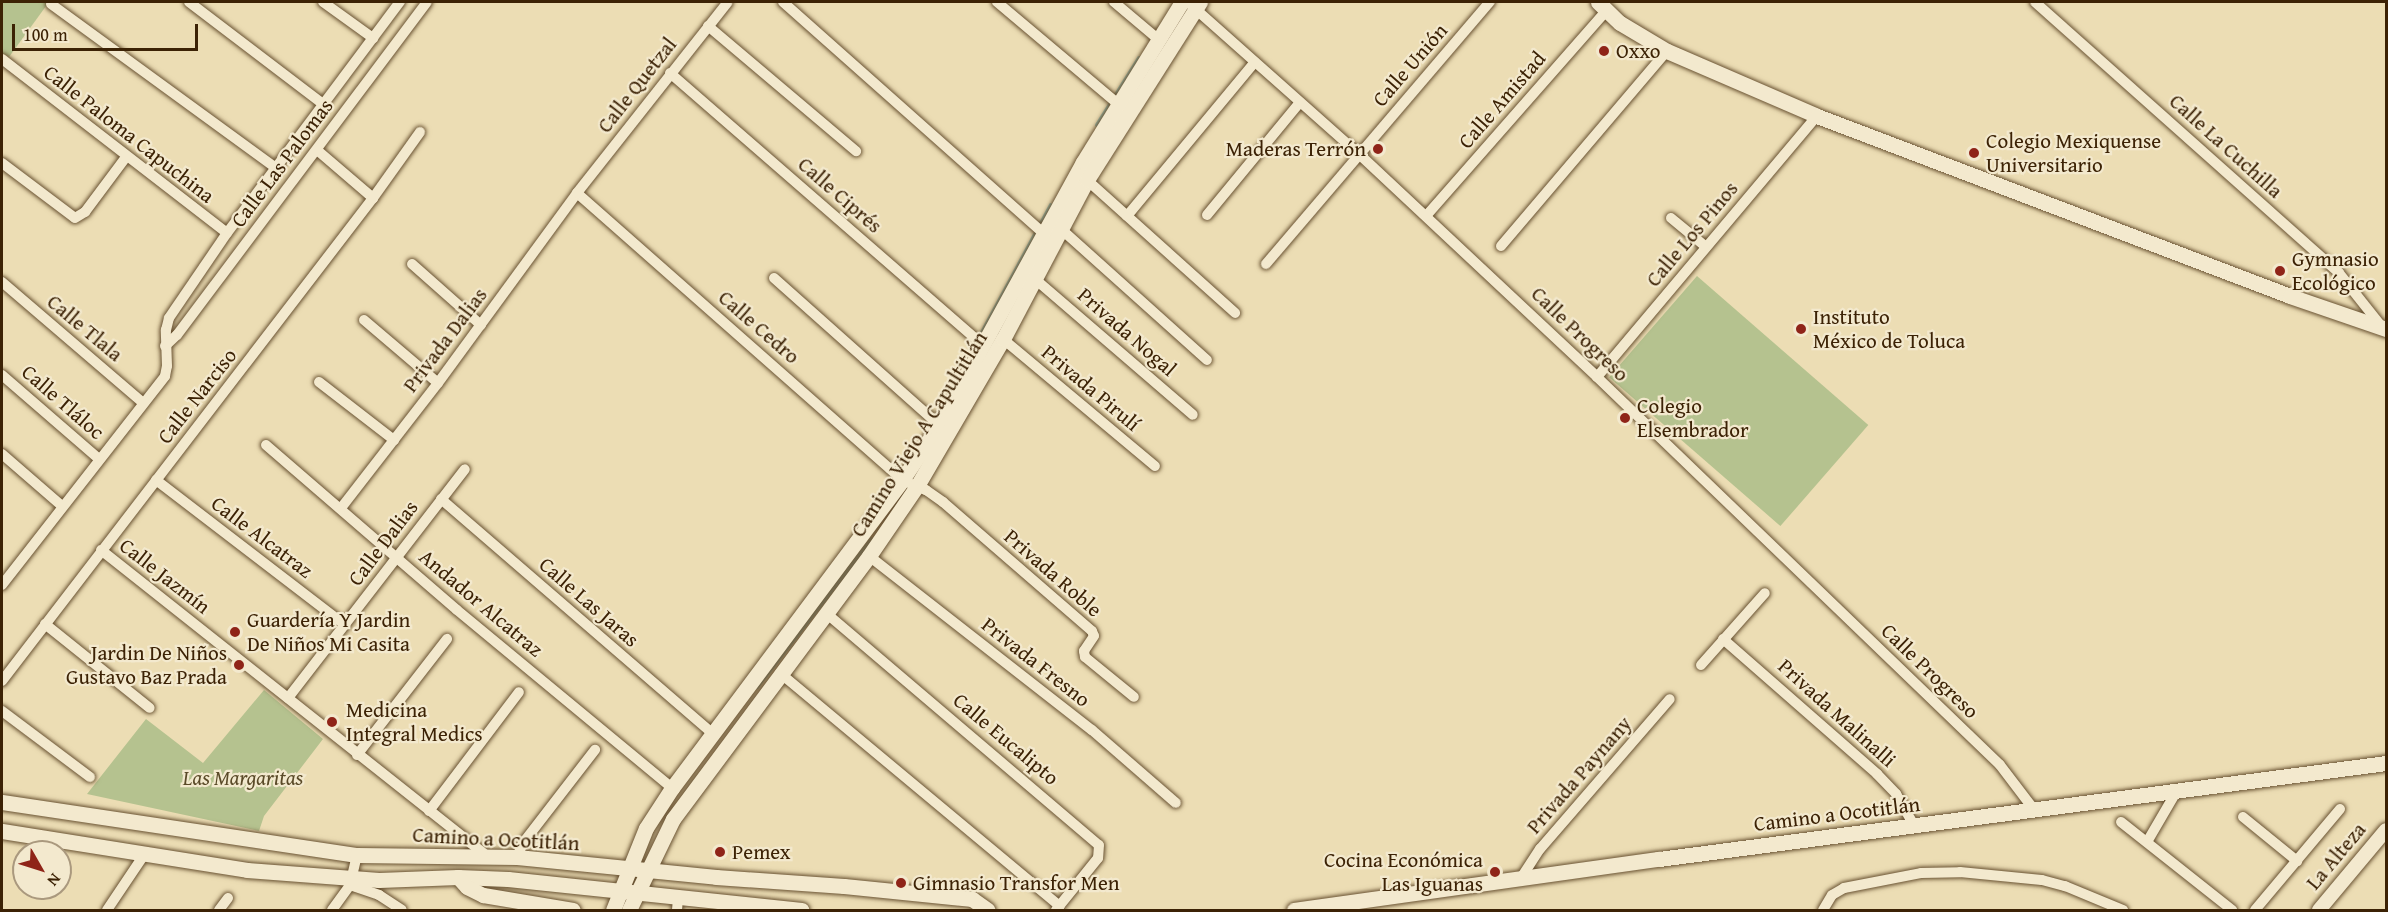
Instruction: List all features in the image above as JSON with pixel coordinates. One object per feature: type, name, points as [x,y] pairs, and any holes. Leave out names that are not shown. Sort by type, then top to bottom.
[{"type":"main road","name":"Camino Viejo A Capultitlán","points":[[613,910],[646,828],[672,788],[902,480],[939,425],[1117,103],[1158,39],[1191,3]]},
{"type":"main road","name":"Camino Viejo A Capultitlán","points":[[629,910],[673,819],[869,556],[917,486],[1003,339],[1087,180],[1191,3]]},
{"type":"main road","points":[[1602,6],[1636,33],[1667,51],[1817,116],[2257,283],[2385,326]]},
{"type":"main road","name":"Camino a Ocotitlán","points":[[1294,910],[1914,825],[2035,811],[2178,789],[2386,763]]},
{"type":"main road","name":"Camino a Ocotitlán","points":[[2,802],[357,855],[517,857],[935,894],[972,899],[988,910]]},
{"type":"main road","name":"Camino a Ocotitlán","points":[[2,831],[146,852],[247,870],[351,881],[458,877],[621,889],[677,904],[801,910]]},
{"type":"main road","points":[[458,877],[467,888],[483,895],[573,910]]},
{"type":"street","points":[[189,2],[323,104]]},
{"type":"street","points":[[323,2],[373,38]]},
{"type":"street","name":"Calle Las Palomas","points":[[2,581],[165,376],[167,366],[165,346],[169,318],[227,234],[400,2]]},
{"type":"street","name":"Calle Las Palomas","points":[[165,346],[177,335],[427,2]]},
{"type":"street","name":"Calle Quetzal","points":[[577,193],[728,2]]},
{"type":"street","points":[[783,2],[1044,234]]},
{"type":"street","points":[[997,2],[1117,103]]},
{"type":"street","points":[[1114,2],[1158,39]]},
{"type":"street","name":"Calle Unión","points":[[1266,264],[1490,2]]},
{"type":"street","name":"Calle La Cuchilla","points":[[2035,2],[2339,273],[2385,326]]},
{"type":"street","name":"Calle Progreso","points":[[1191,3],[1359,154],[1597,377],[2000,765],[2035,811]]},
{"type":"street","points":[[51,4],[276,168]]},
{"type":"street","name":"Calle Amistad","points":[[1426,216],[1602,6]]},
{"type":"street","points":[[708,26],[856,151]]},
{"type":"street","points":[[1501,246],[1667,51]]},
{"type":"street","name":"Calle Paloma Capuchina","points":[[5,62],[227,234]]},
{"type":"street","points":[[1127,216],[1255,62]]},
{"type":"street","name":"Calle Ciprés","points":[[670,73],[984,346]]},
{"type":"street","points":[[1207,215],[1300,102]]},
{"type":"street","name":"Calle Los Pinos","points":[[1597,377],[1817,116]]},
{"type":"street","name":"Calle Narciso","points":[[2,681],[373,198],[420,132]]},
{"type":"street","points":[[317,150],[373,198]]},
{"type":"street","points":[[2,163],[75,218],[85,212],[126,157]]},
{"type":"street","points":[[1087,180],[1235,313]]},
{"type":"street","name":"Privada Dalias","points":[[341,508],[481,325],[577,193]]},
{"type":"street","name":"Calle Cedro","points":[[577,193],[902,480],[917,486]]},
{"type":"street","points":[[1671,218],[1706,247]]},
{"type":"street","points":[[1060,229],[1207,360]]},
{"type":"street","points":[[412,264],[481,325]]},
{"type":"street","points":[[774,278],[939,425]]},
{"type":"street","name":"Privada Nogal","points":[[1035,279],[1193,415]]},
{"type":"street","name":"Calle Tlala","points":[[2,282],[143,403]]},
{"type":"street","points":[[364,320],[438,382]]},
{"type":"street","name":"Privada Pirulí","points":[[1003,339],[1155,466]]},
{"type":"street","name":"Calle Tláloc","points":[[2,375],[99,459]]},
{"type":"street","points":[[319,382],[394,440]]},
{"type":"street","name":"Andador Alcatraz","points":[[266,445],[672,788]]},
{"type":"street","points":[[2,454],[62,506]]},
{"type":"street","name":"Calle Dalias","points":[[288,698],[465,469]]},
{"type":"street","name":"Calle Alcatraz","points":[[156,480],[345,625]]},
{"type":"street","name":"Privada Roble","points":[[917,486],[943,502],[1092,632],[1094,636],[1084,651],[1085,657],[1134,697]]},
{"type":"street","name":"Calle Las Jaras","points":[[441,499],[712,733]]},
{"type":"street","name":"Calle Jazmín","points":[[101,550],[487,856]]},
{"type":"street","name":"Privada Fresno","points":[[869,556],[1092,730],[1176,803]]},
{"type":"street","points":[[1701,665],[1765,593]]},
{"type":"street","name":"Calle Eucalipto","points":[[826,613],[1099,845],[1098,858],[1058,908]]},
{"type":"street","points":[[45,624],[150,708]]},
{"type":"street","points":[[357,755],[447,639]]},
{"type":"street","name":"Privada Malinalli","points":[[1723,639],[1877,774],[1896,794],[1914,825]]},
{"type":"street","points":[[780,673],[1058,908]]},
{"type":"street","points":[[429,811],[519,692]]},
{"type":"street","name":"Privada Paynany","points":[[1521,878],[1547,840],[1670,699]]},
{"type":"street","points":[[2,711],[90,777]]},
{"type":"street","points":[[517,857],[524,843],[595,750]]},
{"type":"street","points":[[2147,842],[2178,789]]},
{"type":"street","points":[[2255,910],[2340,809]]},
{"type":"street","points":[[2242,818],[2297,861]]},
{"type":"street","points":[[2121,822],[2232,910]]},
{"type":"street","name":"La Alteza","points":[[2319,910],[2385,834]]},
{"type":"street","points":[[107,910],[146,852]]},
{"type":"street","points":[[332,910],[351,881],[357,855]]},
{"type":"street","points":[[1823,910],[1832,895],[1844,888],[1921,873],[1960,872],[2042,880],[2065,886],[2123,910]]},
{"type":"street","points":[[351,881],[402,910]]},
{"type":"street","points":[[219,910],[228,898]]},
{"type":"green space","points":[[2,2],[49,2],[9,57],[2,53]]},
{"type":"green space","points":[[1697,276],[1868,425],[1780,526],[1609,377]]},
{"type":"green space","name":"Las Margaritas","points":[[264,690],[323,739],[264,816],[259,831],[87,794],[146,719],[203,763]]},
{"type":"waterway","points":[[1097,125],[1139,58]]},
{"type":"waterway","points":[[979,338],[1051,205]]},
{"type":"waterway","points":[[757,687],[872,539]]},
{"type":"place","name":"Oxxo","points":[[1604,51]]},
{"type":"place","name":"Maderas Terrón","points":[[1378,149]]},
{"type":"place","name":"Colegio Mexiquense Universitario","points":[[1974,153]]},
{"type":"place","name":"Gymnasio Ecológico","points":[[2280,271]]},
{"type":"place","name":"Instituto México de Toluca","points":[[1801,329]]},
{"type":"place","name":"Colegio Elsembrador","points":[[1625,418]]},
{"type":"place","name":"Guardería Y Jardin De Niños Mi Casita","points":[[235,632]]},
{"type":"place","name":"Jardin De Niños Gustavo Baz Prada","points":[[239,665]]},
{"type":"place","name":"Medicina Integral Medics","points":[[332,722]]},
{"type":"place","name":"Pemex","points":[[720,852]]},
{"type":"place","name":"Cocina Económica Las Iguanas","points":[[1495,872]]},
{"type":"place","name":"Gimnasio Transfor Men","points":[[901,883]]}]
